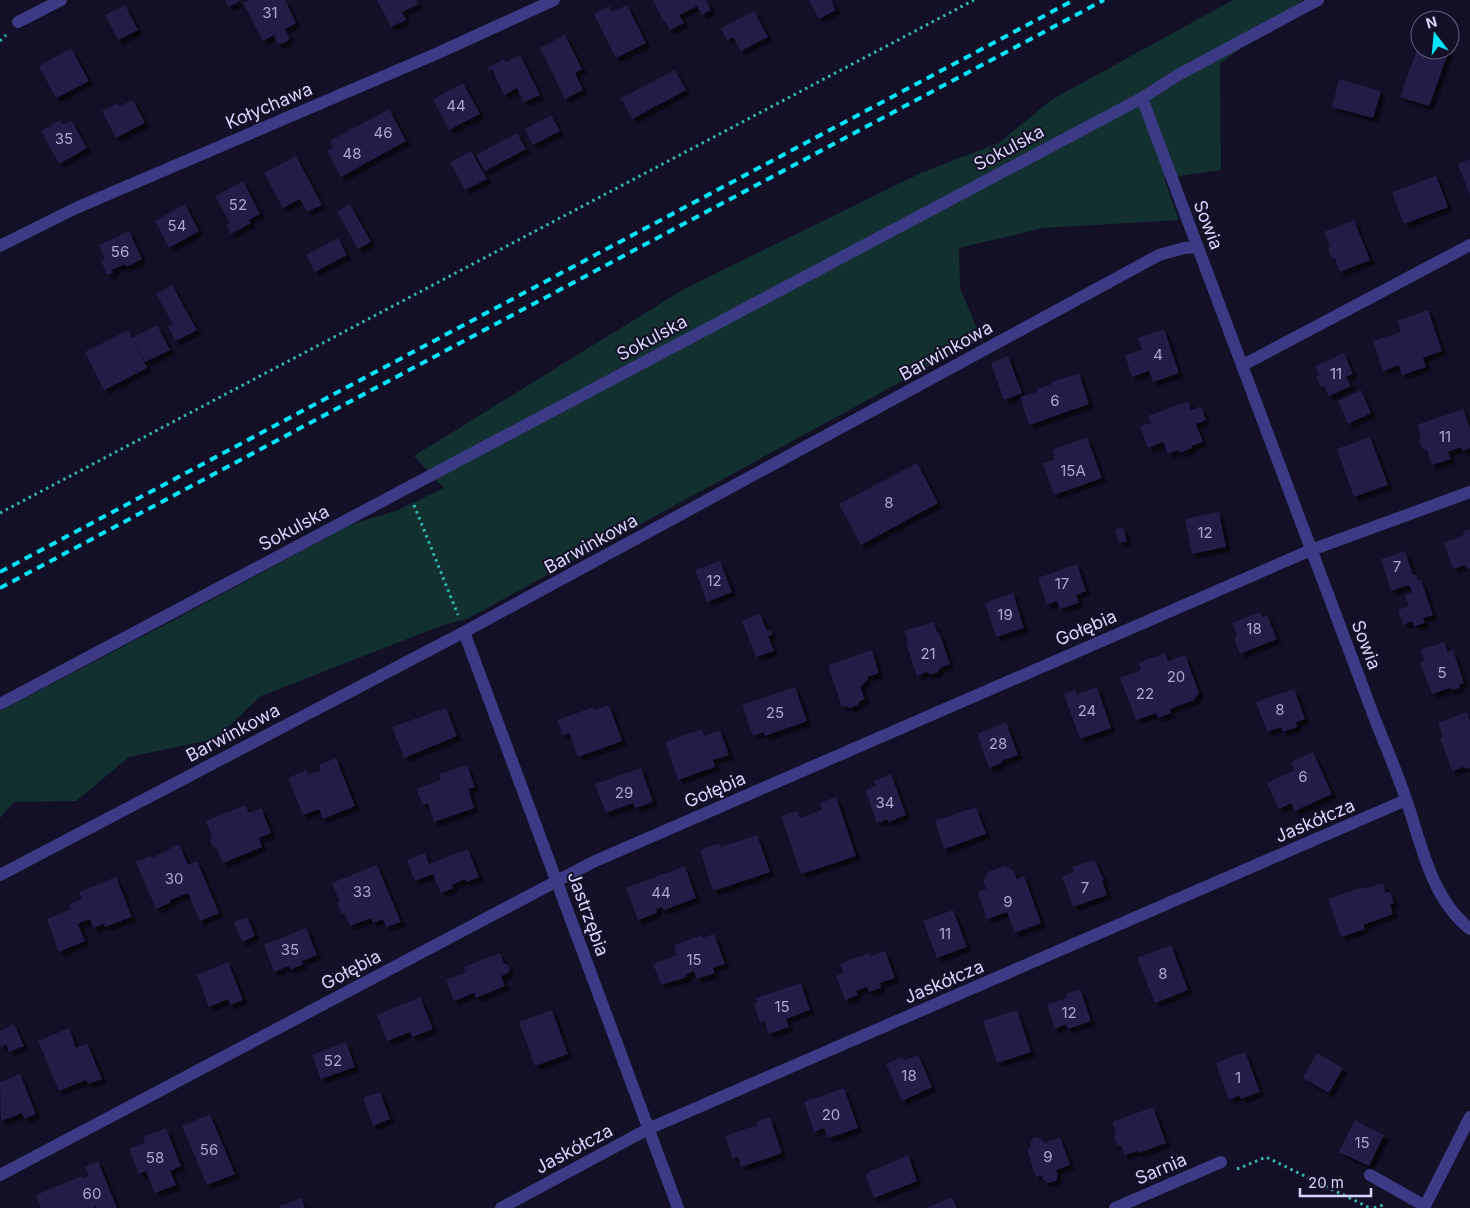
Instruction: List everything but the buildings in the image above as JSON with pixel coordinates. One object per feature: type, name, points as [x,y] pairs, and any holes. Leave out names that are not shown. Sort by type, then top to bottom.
[{"type":"street","points":[[18,22],[62,0]]},
{"type":"street","name":"Kołychawa","points":[[0,246],[76,208],[455,46],[554,0]]},
{"type":"street","name":"Sokulska","points":[[0,704],[1142,98],[1178,74],[1318,0]]},
{"type":"street","name":"Sowia","points":[[1142,98],[1406,800],[1436,887],[1448,906],[1470,929]]},
{"type":"street","points":[[1243,365],[1470,245]]},
{"type":"street","name":"Barwinkowa","points":[[0,875],[464,632],[1159,255],[1184,248],[1198,247]]},
{"type":"street","name":"Gołębia","points":[[0,1175],[593,862],[1311,550],[1470,492]]},
{"type":"street","name":"Jastrzębia","points":[[464,632],[678,1208]]},
{"type":"street","name":"Jaskółcza","points":[[501,1208],[648,1130],[1406,800]]},
{"type":"street","points":[[1370,1175],[1425,1207],[1470,1117]]},
{"type":"street","name":"Sarnia","points":[[1114,1208],[1226,1167]]},
{"type":"path","points":[[0,513],[974,0]]},
{"type":"path","points":[[407,488],[464,632]]},
{"type":"path","points":[[1226,1167],[1266,1157],[1370,1208]]},
{"type":"green space","points":[[1233,0],[1303,0],[1220,64],[1221,170],[1164,178],[1179,220],[1043,228],[959,248],[960,288],[981,338],[467,619],[443,625],[261,696],[215,739],[129,757],[76,801],[14,802],[0,818],[0,711],[350,525],[398,510],[444,488],[414,456],[684,289],[923,172],[999,143],[1051,100]]},
{"type":"railway","points":[[0,572],[1074,0]]},
{"type":"railway","points":[[0,588],[1104,0]]}]
